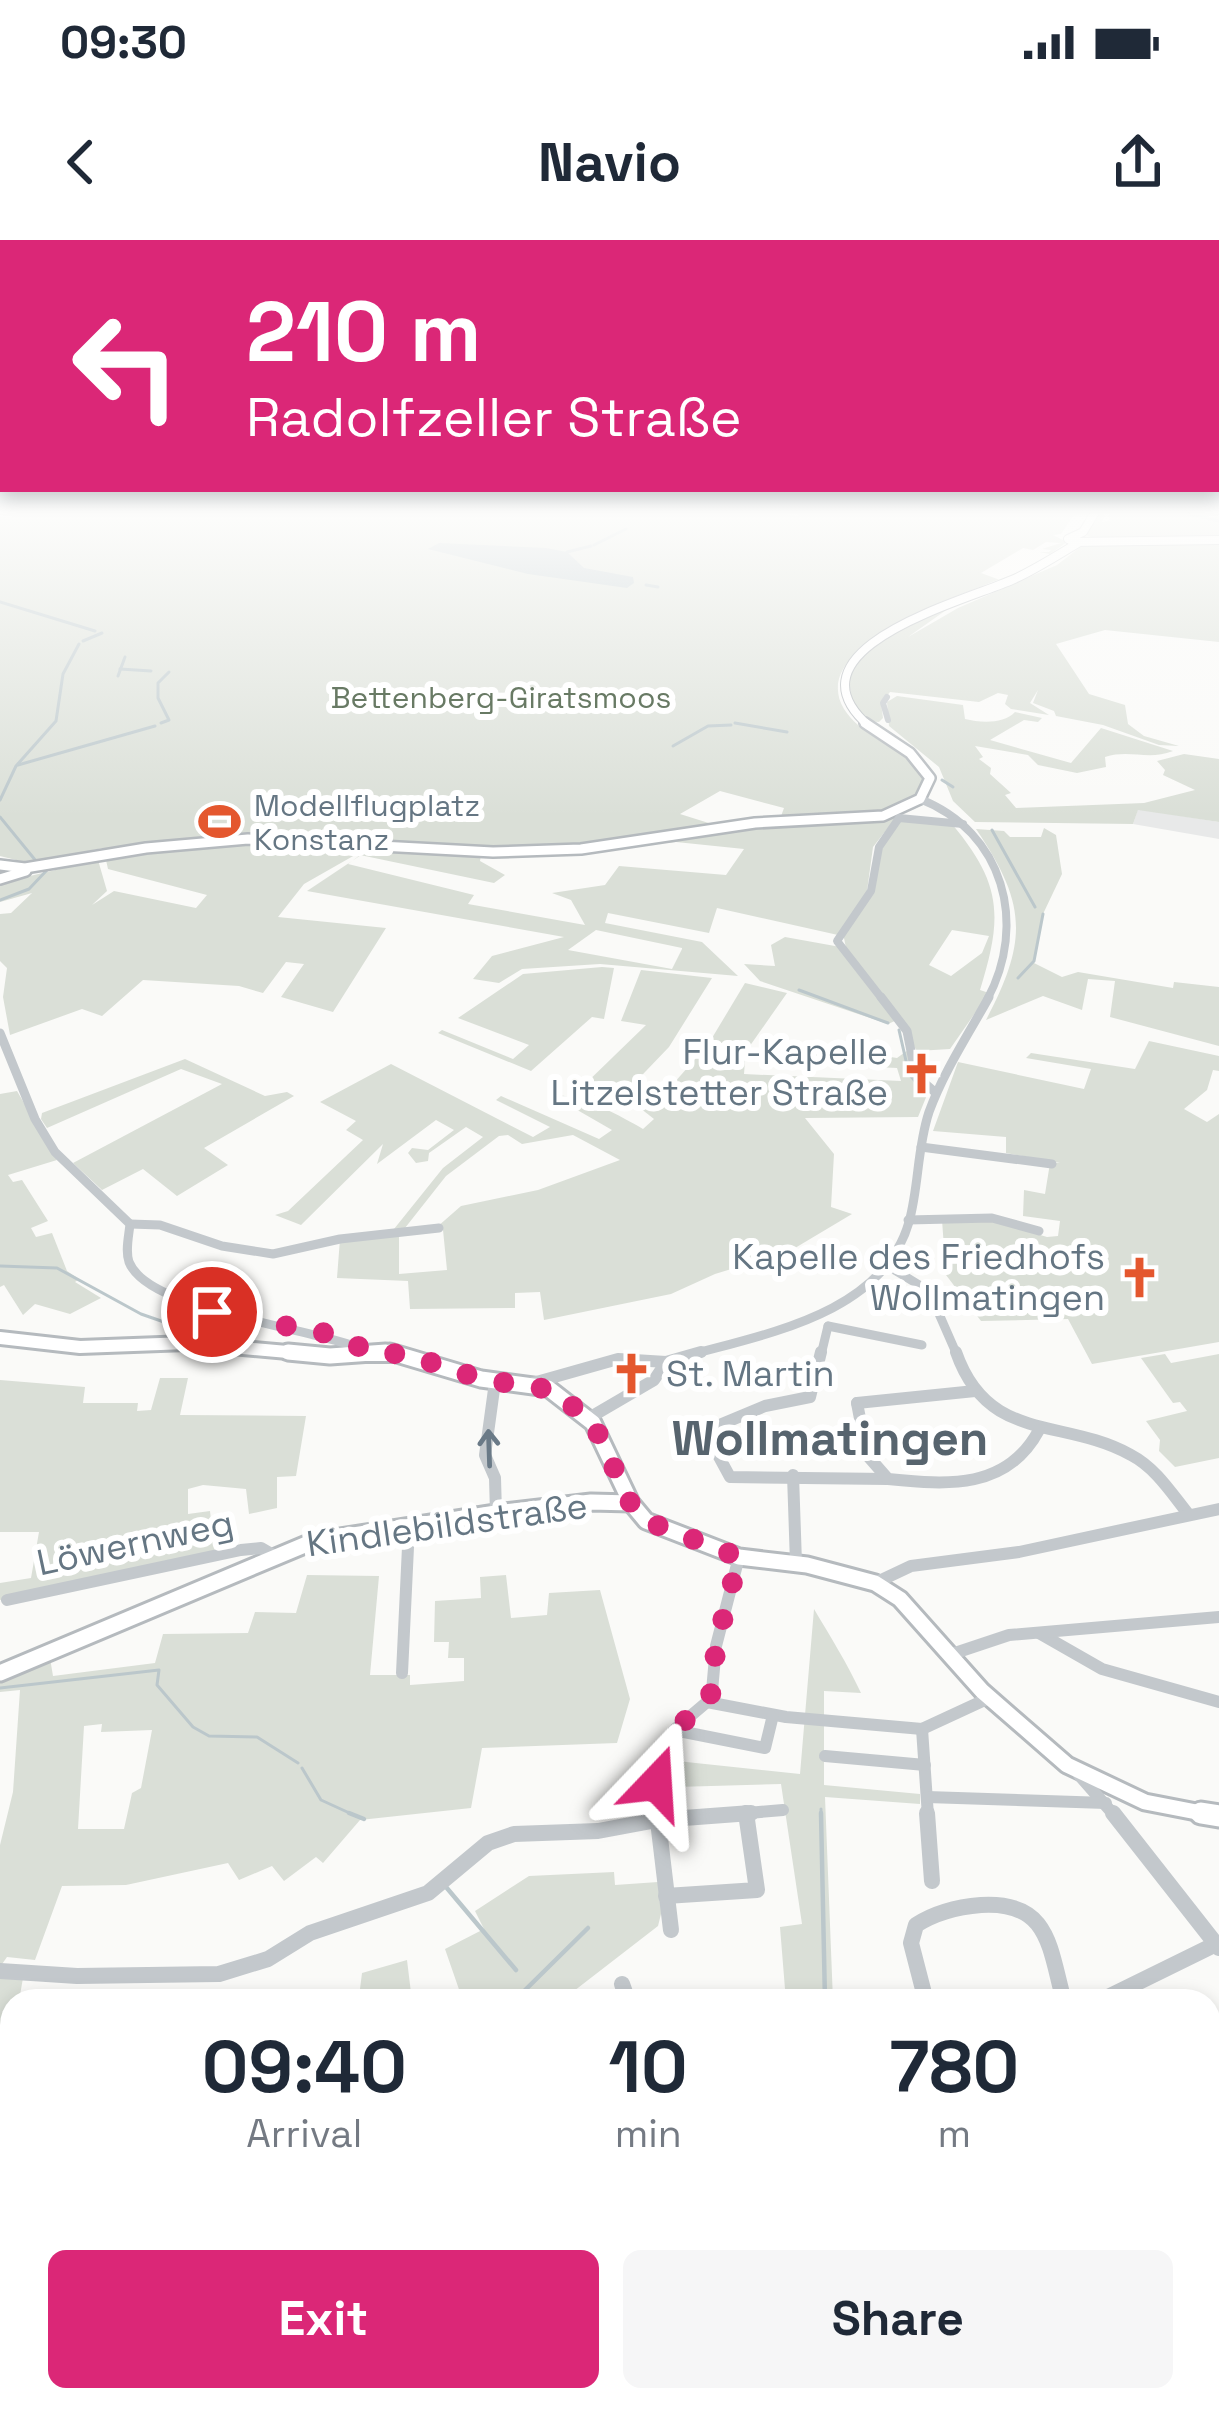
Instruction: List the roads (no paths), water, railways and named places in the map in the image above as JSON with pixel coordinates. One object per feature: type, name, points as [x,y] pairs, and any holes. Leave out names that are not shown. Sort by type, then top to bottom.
[{"type":"main road","points":[[5,872],[146,848],[248,839],[493,852],[581,849],[755,823],[866,819],[896,813],[920,800],[929,787],[926,767],[868,727],[847,703],[843,685],[863,650],[924,615]]},
{"type":"main road","points":[[0,1338],[91,1347],[187,1343],[308,1355],[406,1354],[495,1382],[545,1387],[589,1418],[631,1504],[658,1528],[739,1557],[796,1563],[875,1583],[900,1599],[989,1698],[1067,1765],[1145,1802],[1219,1816]]},
{"type":"main road","name":"Kindlebildstraße","points":[[0,1673],[314,1540],[591,1502],[631,1504]]},
{"type":"street","points":[[868,727],[888,720],[883,703],[887,697]]},
{"type":"street","points":[[545,1387],[579,1370],[633,1357],[666,1362],[818,1314],[867,1286],[888,1266],[908,1220],[936,1093],[996,988],[1010,938],[998,874],[963,824],[946,809],[920,800]]},
{"type":"street","points":[[936,1093],[916,1076],[907,1031],[837,940],[871,891],[879,847],[899,818],[963,824]]},
{"type":"street","points":[[0,1034],[35,1119],[55,1152],[130,1224],[160,1225],[222,1246],[273,1253],[340,1239],[439,1228]]},
{"type":"street","points":[[921,1147],[1052,1164]]},
{"type":"street","points":[[908,1220],[980,1217],[1022,1223],[1040,1231]]},
{"type":"street","points":[[130,1224],[129,1261],[137,1274],[212,1312],[335,1335],[372,1353]]},
{"type":"street","points":[[888,1266],[915,1277],[938,1297],[955,1353],[975,1391],[1009,1418],[1039,1430],[1126,1451],[1160,1479],[1189,1515]]},
{"type":"street","points":[[187,1343],[212,1312]]},
{"type":"street","points":[[818,1314],[828,1326],[922,1345]]},
{"type":"street","points":[[828,1326],[810,1397],[765,1406],[705,1431],[730,1477],[793,1475],[929,1484],[992,1480],[1028,1453],[1039,1430]]},
{"type":"street","points":[[589,1418],[653,1380],[666,1362]]},
{"type":"street","points":[[545,1387],[579,1370]]},
{"type":"street","points":[[495,1382],[485,1455],[497,1490],[496,1513]]},
{"type":"street","points":[[888,1479],[867,1455],[857,1403],[975,1391]]},
{"type":"street","points":[[793,1475],[796,1563]]},
{"type":"street","points":[[875,1583],[910,1566],[1019,1552],[1219,1509]]},
{"type":"street","points":[[402,1672],[409,1526]]},
{"type":"street","name":"Löwernweg","points":[[7,1600],[242,1550],[261,1548],[273,1555]]},
{"type":"street","points":[[671,1930],[656,1820],[656,1783],[674,1730],[707,1702],[739,1557]]},
{"type":"street","points":[[949,1655],[982,1641],[1219,1617]]},
{"type":"street","points":[[1040,1633],[1067,1655],[1126,1678],[1219,1702]]},
{"type":"street","points":[[707,1702],[773,1715],[922,1729],[989,1698]]},
{"type":"street","points":[[674,1730],[765,1748],[773,1715]]},
{"type":"street","points":[[922,1729],[932,1881]]},
{"type":"street","points":[[825,1756],[925,1765]]},
{"type":"street","points":[[1067,1765],[1106,1803],[1217,1946],[1157,1970],[1147,1981],[1128,1989]]},
{"type":"street","points":[[927,1796],[1106,1803]]},
{"type":"street","points":[[0,1971],[140,1976],[244,1969],[310,1933],[428,1893],[488,1843],[530,1831],[598,1832],[656,1820],[783,1810]]},
{"type":"street","points":[[666,1896],[758,1890],[746,1813]]},
{"type":"street","points":[[923,1989],[911,1938],[916,1923],[932,1912],[1009,1904],[1028,1910],[1041,1927],[1060,1989]]},
{"type":"waterway","points":[[44,615],[95,631]]},
{"type":"waterway","points":[[83,641],[102,633]]},
{"type":"waterway","points":[[0,800],[16,766],[56,721],[63,674],[79,644]]},
{"type":"waterway","points":[[121,669],[125,657]]},
{"type":"waterway","points":[[118,676],[121,669]]},
{"type":"waterway","points":[[121,669],[151,671]]},
{"type":"waterway","points":[[161,723],[169,720],[158,698],[158,683],[169,672]]},
{"type":"waterway","points":[[735,723],[787,732]]},
{"type":"waterway","points":[[673,746],[708,726],[731,725]]},
{"type":"waterway","points":[[18,765],[155,726]]},
{"type":"waterway","points":[[942,780],[953,787]]},
{"type":"waterway","points":[[0,817],[36,861]]},
{"type":"waterway","points":[[992,830],[1035,907]]},
{"type":"waterway","points":[[0,900],[29,889],[47,870]]},
{"type":"waterway","points":[[1018,978],[1034,961],[1043,914]]},
{"type":"waterway","points":[[799,990],[888,1023]]},
{"type":"waterway","points":[[899,1030],[909,1074],[927,1095]]},
{"type":"waterway","points":[[0,1266],[57,1268],[141,1314],[187,1330]]},
{"type":"waterway","points":[[0,1688],[159,1670],[157,1685],[193,1727],[209,1736],[257,1737],[298,1763]]},
{"type":"waterway","points":[[302,1768],[321,1800],[352,1814]]},
{"type":"waterway","points":[[821,1813],[825,1989]]},
{"type":"waterway","points":[[352,1814],[364,1819]]},
{"type":"waterway","points":[[446,1887],[516,1970]]},
{"type":"waterway","points":[[526,1989],[588,1928]]},
{"type":"place","name":"Modellflugplatz Konstanz","points":[[220,822]]},
{"type":"place","name":"Flur-Kapelle Litzelstetter Straße","points":[[922,1073]]},
{"type":"place","name":"Kapelle des Friedhofs Wollmatingen","points":[[1139,1278]]},
{"type":"place","name":"St. Martin","points":[[632,1374]]},
{"type":"district","name":"Wollmatingen","points":[[830,1438]]},
{"type":"park label","name":"Bettenberg-Giratsmoos","points":[[501,697]]}]
